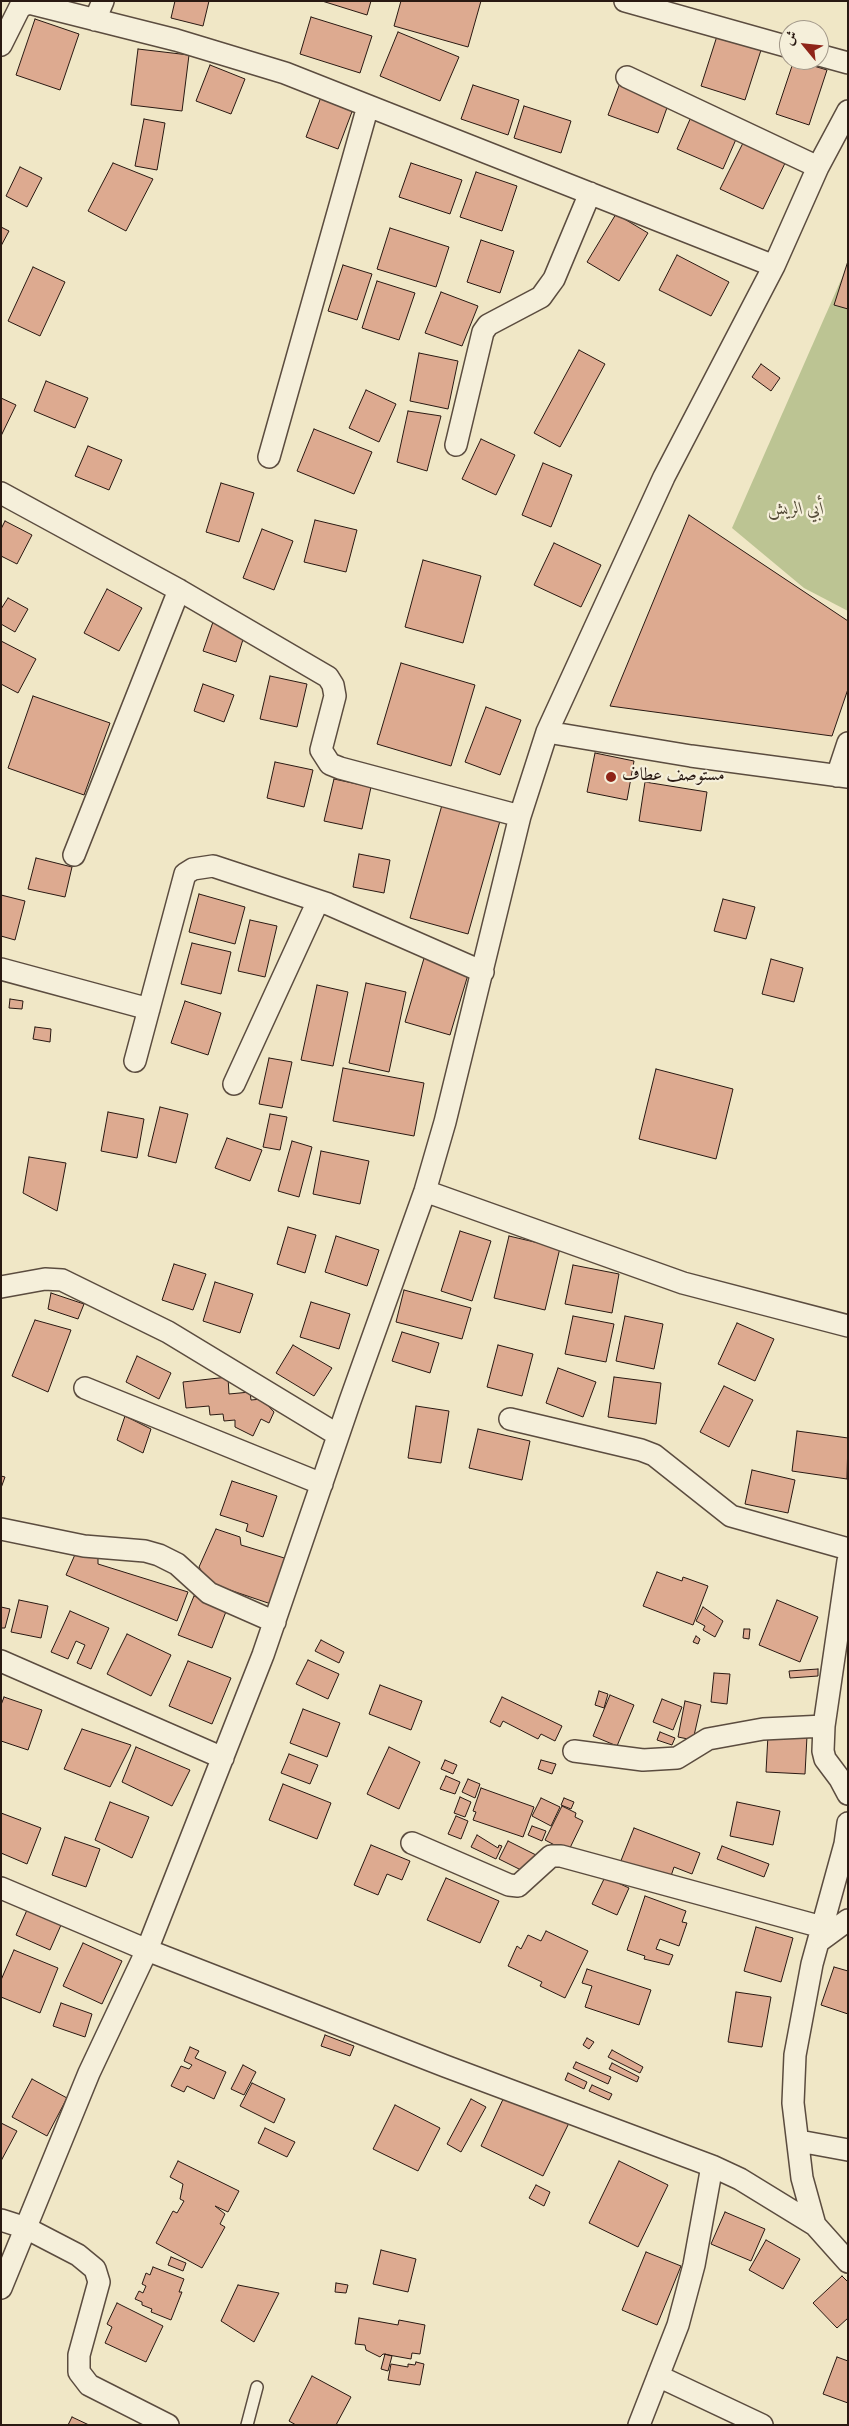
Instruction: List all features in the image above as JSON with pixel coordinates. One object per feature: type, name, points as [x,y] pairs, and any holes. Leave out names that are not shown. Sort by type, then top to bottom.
[{"type":"street","points":[[625,1],[779,44]]},
{"type":"street","points":[[1,45],[24,4],[99,11],[176,40],[285,73],[774,266]]},
{"type":"street","points":[[829,58],[848,63]]},
{"type":"street","points":[[627,77],[818,167]]},
{"type":"street","points":[[269,457],[368,106]]},
{"type":"street","points":[[1,2288],[89,2073],[147,1950],[275,1622],[338,1435],[425,1191],[445,1122],[483,972],[520,816],[547,732],[664,477],[774,266],[818,167],[848,111]]},
{"type":"street","points":[[456,445],[482,332],[488,325],[541,296],[546,290],[554,279],[590,193]]},
{"type":"street","points":[[1,493],[179,590],[328,677],[333,685],[335,696],[321,750],[330,764],[520,816]]},
{"type":"street","points":[[74,855],[179,590]]},
{"type":"street","points":[[547,732],[700,757],[842,776],[848,743]]},
{"type":"street","points":[[134,1061],[186,874],[194,869],[213,866],[318,901],[483,972]]},
{"type":"street","points":[[234,1084],[318,901]]},
{"type":"street","points":[[1,969],[149,1009]]},
{"type":"street","points":[[425,1191],[683,1283],[848,1326]]},
{"type":"street","points":[[1,1287],[45,1278],[62,1280],[168,1332],[338,1435]]},
{"type":"street","points":[[85,1388],[322,1484]]},
{"type":"street","points":[[510,1419],[641,1450],[654,1455],[731,1516],[848,1549]]},
{"type":"street","points":[[1,1529],[84,1546],[145,1551],[159,1555],[177,1564],[209,1593],[275,1622]]},
{"type":"street","points":[[848,1561],[846,1589],[824,1726],[823,1750],[825,1760],[848,1794]]},
{"type":"street","points":[[1,1661],[223,1758]]},
{"type":"street","points":[[574,1751],[642,1760],[677,1758],[708,1738],[763,1729],[824,1726]]},
{"type":"street","points":[[814,2225],[802,2178],[793,2103],[795,2055],[820,1934],[845,1844],[848,1823]]},
{"type":"street","points":[[412,1843],[509,1884],[518,1886],[551,1856],[561,1856],[820,1934],[848,1920]]},
{"type":"street","points":[[1,1888],[147,1950],[445,2066],[712,2166],[740,2179],[814,2225],[848,2262]]},
{"type":"street","points":[[799,2141],[848,2150]]},
{"type":"street","points":[[638,2425],[678,2325],[694,2265],[712,2166]]},
{"type":"street","points":[[1,2220],[26,2228],[78,2255],[95,2269],[99,2282],[79,2355],[79,2372],[89,2385],[155,2422]]},
{"type":"street","points":[[658,2376],[762,2425]]},
{"type":"lane","points":[[247,2425],[257,2387]]},
{"type":"green space","name":"أبي الريش","points":[[848,264],[848,611],[804,588],[732,528]]},
{"type":"building","points":[[175,1],[209,1],[203,26],[171,18]]},
{"type":"building","points":[[322,1],[371,1],[367,15]]},
{"type":"building","points":[[401,1],[481,1],[468,47],[394,26]]},
{"type":"building","points":[[311,17],[372,36],[360,73],[300,54]]},
{"type":"building","points":[[35,19],[79,34],[60,90],[16,75]]},
{"type":"building","points":[[398,32],[459,57],[440,101],[380,76]]},
{"type":"building","points":[[718,33],[762,47],[745,100],[701,86]]},
{"type":"building","points":[[138,49],[189,55],[182,111],[131,105]]},
{"type":"building","points":[[210,65],[245,79],[231,114],[196,101]]},
{"type":"building","points":[[791,70],[827,70],[809,125],[776,114]]},
{"type":"building","points":[[620,83],[669,102],[658,133],[608,115]]},
{"type":"building","points":[[473,85],[519,100],[508,135],[461,119]]},
{"type":"building","points":[[321,97],[353,109],[338,149],[306,137]]},
{"type":"building","points":[[524,106],[571,121],[561,153],[514,138]]},
{"type":"building","points":[[691,117],[737,137],[723,169],[677,149]]},
{"type":"building","points":[[144,119],[165,123],[157,170],[135,166]]},
{"type":"building","points":[[745,139],[787,159],[763,209],[720,189]]},
{"type":"building","points":[[113,163],[153,179],[126,231],[88,211]]},
{"type":"building","points":[[411,163],[462,180],[450,214],[399,197]]},
{"type":"building","points":[[20,167],[42,178],[27,207],[6,196]]},
{"type":"building","points":[[476,172],[517,186],[502,231],[460,217]]},
{"type":"building","points":[[616,214],[648,233],[619,281],[587,262]]},
{"type":"building","points":[[1,227],[9,231],[1,246]]},
{"type":"building","points":[[390,228],[449,247],[436,287],[377,269]]},
{"type":"building","points":[[481,240],[514,251],[500,293],[467,282]]},
{"type":"building","points":[[677,255],[729,282],[711,316],[659,290]]},
{"type":"building","points":[[848,261],[848,309],[834,305]]},
{"type":"building","points":[[343,265],[372,274],[357,320],[328,311]]},
{"type":"building","points":[[33,267],[65,282],[40,336],[8,321]]},
{"type":"building","points":[[377,281],[415,293],[399,340],[362,328]]},
{"type":"building","points":[[441,292],[478,306],[462,346],[425,333]]},
{"type":"building","points":[[579,350],[605,364],[560,447],[534,433]]},
{"type":"building","points":[[419,353],[458,361],[448,409],[410,401]]},
{"type":"building","points":[[761,364],[780,378],[771,391],[752,377]]},
{"type":"building","points":[[46,381],[88,398],[75,428],[34,411]]},
{"type":"building","points":[[366,390],[396,404],[379,442],[349,428]]},
{"type":"building","points":[[1,398],[16,405],[1,436]]},
{"type":"building","points":[[408,411],[441,416],[427,471],[397,462]]},
{"type":"building","points":[[314,429],[372,452],[354,494],[297,471]]},
{"type":"building","points":[[481,439],[515,455],[496,495],[462,479]]},
{"type":"building","points":[[88,446],[122,460],[109,490],[75,476]]},
{"type":"building","points":[[543,463],[572,475],[551,527],[522,515]]},
{"type":"building","points":[[221,483],[254,493],[239,542],[206,532]]},
{"type":"building","points":[[689,515],[848,621],[848,689],[832,736],[610,706]]},
{"type":"building","points":[[315,520],[357,530],[346,572],[304,562]]},
{"type":"building","points":[[5,521],[32,535],[17,564],[1,556],[1,529]]},
{"type":"building","points":[[262,529],[293,541],[274,590],[243,578]]},
{"type":"building","points":[[554,543],[601,565],[581,607],[534,585]]},
{"type":"building","points":[[423,560],[481,576],[463,643],[405,627]]},
{"type":"building","points":[[107,589],[142,608],[119,651],[84,633]]},
{"type":"building","points":[[8,598],[28,609],[15,632],[1,624],[1,609]]},
{"type":"building","points":[[213,622],[245,633],[236,662],[203,651]]},
{"type":"building","points":[[1,641],[36,659],[18,693],[1,684]]},
{"type":"building","points":[[401,663],[475,685],[451,766],[377,744]]},
{"type":"building","points":[[270,676],[307,684],[297,727],[260,719]]},
{"type":"building","points":[[203,684],[234,695],[224,722],[194,711]]},
{"type":"building","points":[[33,696],[110,723],[84,795],[8,768]]},
{"type":"building","points":[[486,707],[521,720],[500,775],[465,762]]},
{"type":"building","name":"مستوصف عطاف","points":[[595,753],[634,761],[627,800],[587,792]]},
{"type":"building","points":[[275,762],[313,770],[304,807],[267,798]]},
{"type":"building","points":[[334,779],[371,787],[362,829],[324,821]]},
{"type":"building","points":[[645,782],[707,792],[701,831],[639,821]]},
{"type":"building","points":[[442,805],[500,821],[468,934],[410,918]]},
{"type":"building","points":[[359,854],[390,860],[384,893],[353,887]]},
{"type":"building","points":[[36,858],[72,867],[65,897],[28,889]]},
{"type":"building","points":[[199,894],[245,907],[235,944],[189,932]]},
{"type":"building","points":[[1,895],[25,901],[15,940],[1,936]]},
{"type":"building","points":[[723,899],[755,907],[746,939],[714,931]]},
{"type":"building","points":[[250,920],[277,926],[265,977],[238,971]]},
{"type":"building","points":[[192,943],[231,952],[221,994],[181,984]]},
{"type":"building","points":[[425,955],[470,968],[450,1035],[405,1022]]},
{"type":"building","points":[[771,959],[803,968],[794,1002],[762,994]]},
{"type":"building","points":[[366,983],[406,992],[389,1072],[349,1063]]},
{"type":"building","points":[[317,985],[348,992],[333,1066],[301,1060]]},
{"type":"building","points":[[10,999],[23,1001],[22,1009],[9,1008]]},
{"type":"building","points":[[185,1001],[221,1013],[208,1055],[171,1043]]},
{"type":"building","points":[[35,1027],[51,1029],[50,1042],[33,1039]]},
{"type":"building","points":[[269,1058],[292,1062],[282,1108],[259,1104]]},
{"type":"building","points":[[343,1068],[424,1083],[414,1136],[333,1121]]},
{"type":"building","points":[[656,1069],[733,1089],[716,1159],[639,1139]]},
{"type":"building","points":[[160,1107],[188,1114],[176,1163],[148,1156]]},
{"type":"building","points":[[108,1112],[144,1119],[137,1158],[101,1151]]},
{"type":"building","points":[[270,1114],[287,1117],[280,1150],[263,1147]]},
{"type":"building","points":[[227,1138],[262,1150],[250,1181],[215,1168]]},
{"type":"building","points":[[292,1141],[312,1147],[299,1197],[278,1191]]},
{"type":"building","points":[[321,1151],[369,1161],[360,1204],[313,1194]]},
{"type":"building","points":[[29,1157],[66,1163],[57,1211],[23,1193]]},
{"type":"building","points":[[288,1227],[316,1235],[305,1273],[277,1264]]},
{"type":"building","points":[[460,1231],[491,1241],[472,1301],[441,1291]]},
{"type":"building","points":[[336,1236],[379,1250],[367,1286],[325,1272]]},
{"type":"building","points":[[509,1236],[560,1248],[545,1310],[494,1298]]},
{"type":"building","points":[[174,1264],[206,1274],[193,1310],[162,1300]]},
{"type":"building","points":[[573,1265],[619,1274],[612,1313],[565,1304]]},
{"type":"building","points":[[215,1282],[253,1294],[240,1333],[203,1321]]},
{"type":"building","points":[[404,1290],[471,1308],[462,1339],[396,1322]]},
{"type":"building","points":[[51,1293],[84,1304],[78,1319],[48,1309]]},
{"type":"building","points":[[311,1302],[350,1314],[339,1349],[300,1337]]},
{"type":"building","points":[[573,1316],[614,1324],[606,1362],[565,1354]]},
{"type":"building","points":[[625,1316],[663,1324],[654,1369],[616,1361]]},
{"type":"building","points":[[35,1320],[71,1330],[48,1392],[12,1376]]},
{"type":"building","points":[[737,1323],[774,1339],[755,1381],[718,1364]]},
{"type":"building","points":[[402,1332],[439,1343],[430,1373],[392,1361]]},
{"type":"building","points":[[293,1345],[332,1368],[314,1396],[276,1373]]},
{"type":"building","points":[[498,1345],[533,1354],[522,1396],[487,1387]]},
{"type":"building","points":[[137,1356],[171,1373],[159,1399],[126,1382]]},
{"type":"building","points":[[558,1368],[596,1382],[583,1417],[546,1403]]},
{"type":"building","points":[[228,1377],[229,1394],[250,1392],[251,1400],[262,1399],[274,1412],[269,1423],[261,1419],[253,1436],[235,1427],[235,1420],[224,1421],[223,1414],[210,1415],[209,1406],[186,1408],[183,1382]]},
{"type":"building","points":[[614,1377],[661,1383],[656,1424],[608,1417]]},
{"type":"building","points":[[724,1386],[753,1400],[729,1447],[700,1432]]},
{"type":"building","points":[[416,1406],[449,1411],[441,1463],[408,1458]]},
{"type":"building","points":[[125,1416],[151,1429],[143,1453],[117,1440]]},
{"type":"building","points":[[478,1429],[530,1441],[522,1480],[469,1468]]},
{"type":"building","points":[[797,1431],[848,1438],[847,1479],[792,1471]]},
{"type":"building","points":[[752,1470],[795,1480],[788,1513],[745,1504]]},
{"type":"building","points":[[1,1476],[5,1477],[1,1488]]},
{"type":"building","points":[[232,1481],[277,1496],[263,1537],[246,1531],[248,1524],[220,1515]]},
{"type":"building","points":[[216,1529],[240,1537],[241,1545],[291,1560],[274,1605],[209,1583],[199,1567]]},
{"type":"building","points":[[77,1550],[98,1556],[98,1564],[188,1592],[177,1621],[66,1575]]},
{"type":"building","points":[[657,1572],[682,1581],[683,1577],[708,1586],[693,1625],[643,1606]]},
{"type":"building","points":[[194,1596],[227,1609],[212,1648],[178,1635]]},
{"type":"building","points":[[19,1600],[48,1606],[41,1638],[11,1632]]},
{"type":"building","points":[[777,1600],[818,1617],[800,1662],[759,1645]]},
{"type":"building","points":[[1,1607],[10,1609],[5,1628],[1,1628]]},
{"type":"building","points":[[703,1607],[723,1621],[715,1637],[703,1630],[705,1626],[696,1621]]},
{"type":"building","points":[[70,1611],[109,1628],[91,1669],[77,1663],[85,1645],[76,1641],[68,1659],[51,1652]]},
{"type":"building","points":[[744,1629],[750,1629],[749,1639],[743,1638]]},
{"type":"building","points":[[127,1634],[171,1655],[151,1696],[107,1674]]},
{"type":"building","points":[[696,1636],[700,1639],[698,1644],[693,1642]]},
{"type":"building","points":[[321,1640],[344,1652],[339,1663],[315,1651]]},
{"type":"building","points":[[308,1660],[339,1674],[328,1699],[296,1684]]},
{"type":"building","points":[[188,1661],[231,1678],[212,1724],[169,1706]]},
{"type":"building","points":[[818,1669],[818,1676],[790,1678],[789,1671]]},
{"type":"building","points":[[714,1673],[730,1674],[727,1704],[711,1702]]},
{"type":"building","points":[[380,1685],[422,1701],[411,1730],[369,1714]]},
{"type":"building","points":[[599,1691],[608,1694],[604,1708],[595,1705]]},
{"type":"building","points":[[610,1695],[634,1705],[617,1746],[593,1736]]},
{"type":"building","points":[[4,1697],[42,1710],[28,1750],[1,1741],[1,1705]]},
{"type":"building","points":[[502,1697],[562,1726],[555,1741],[541,1734],[538,1739],[503,1721],[500,1727],[490,1722]]},
{"type":"building","points":[[662,1699],[682,1707],[673,1730],[653,1722]]},
{"type":"building","points":[[685,1701],[701,1705],[693,1740],[678,1737]]},
{"type":"building","points":[[303,1709],[340,1723],[327,1757],[290,1743]]},
{"type":"building","points":[[82,1729],[131,1745],[110,1787],[64,1769]]},
{"type":"building","points":[[660,1732],[675,1738],[672,1745],[657,1740]]},
{"type":"building","points":[[768,1735],[807,1736],[805,1774],[766,1772]]},
{"type":"building","points":[[136,1747],[190,1770],[172,1806],[122,1782]]},
{"type":"building","points":[[389,1747],[420,1762],[399,1809],[367,1794]]},
{"type":"building","points":[[289,1754],[318,1765],[310,1784],[281,1773]]},
{"type":"building","points":[[445,1760],[457,1765],[453,1774],[441,1769]]},
{"type":"building","points":[[541,1760],[556,1764],[552,1774],[538,1769]]},
{"type":"building","points":[[446,1776],[460,1782],[455,1794],[440,1789]]},
{"type":"building","points":[[468,1779],[480,1784],[475,1798],[462,1792]]},
{"type":"building","points":[[283,1784],[331,1803],[317,1839],[269,1820]]},
{"type":"building","points":[[481,1788],[534,1807],[523,1837],[473,1820],[476,1812],[473,1811]]},
{"type":"building","points":[[460,1797],[471,1802],[465,1817],[454,1813]]},
{"type":"building","points":[[541,1798],[560,1807],[551,1826],[532,1816]]},
{"type":"building","points":[[564,1798],[574,1802],[571,1809],[561,1805]]},
{"type":"building","points":[[110,1802],[149,1817],[132,1858],[95,1840]]},
{"type":"building","points":[[737,1802],[780,1811],[773,1845],[730,1836]]},
{"type":"building","points":[[562,1806],[576,1813],[575,1817],[583,1821],[568,1852],[545,1840]]},
{"type":"building","points":[[1,1813],[41,1828],[27,1864],[1,1853]]},
{"type":"building","points":[[456,1816],[468,1821],[461,1839],[448,1834]]},
{"type":"building","points":[[532,1826],[546,1831],[542,1841],[528,1835]]},
{"type":"building","points":[[634,1828],[700,1853],[692,1874],[674,1867],[669,1882],[620,1863]]},
{"type":"building","points":[[477,1835],[498,1848],[499,1845],[502,1846],[496,1859],[471,1847]]},
{"type":"building","points":[[65,1837],[100,1849],[86,1887],[52,1875]]},
{"type":"building","points":[[508,1841],[538,1856],[529,1874],[499,1859]]},
{"type":"building","points":[[371,1845],[410,1861],[402,1880],[387,1874],[378,1895],[354,1885]]},
{"type":"building","points":[[722,1846],[769,1864],[764,1877],[717,1859]]},
{"type":"building","points":[[605,1877],[629,1888],[617,1915],[592,1904]]},
{"type":"building","points":[[446,1878],[499,1901],[480,1943],[427,1920]]},
{"type":"building","points":[[645,1896],[686,1911],[682,1922],[687,1923],[679,1946],[660,1939],[656,1949],[673,1955],[669,1965],[644,1959],[645,1956],[627,1950]]},
{"type":"building","points":[[27,1910],[61,1925],[50,1950],[16,1935]]},
{"type":"building","points":[[756,1927],[793,1938],[781,1982],[744,1971]]},
{"type":"building","points":[[546,1931],[588,1951],[565,1998],[540,1986],[542,1982],[508,1966],[517,1946],[521,1949],[528,1935],[541,1941]]},
{"type":"building","points":[[83,1943],[122,1961],[102,2004],[63,1986]]},
{"type":"building","points":[[14,1950],[58,1968],[40,2013],[1,1997],[1,1980]]},
{"type":"building","points":[[834,1967],[848,1971],[848,2014],[821,2005]]},
{"type":"building","points":[[587,1969],[651,1990],[639,2025],[585,2007],[592,1986],[582,1983]]},
{"type":"building","points":[[736,1992],[771,1997],[762,2047],[728,2042]]},
{"type":"building","points":[[61,2003],[92,2014],[85,2037],[53,2026]]},
{"type":"building","points":[[325,2035],[354,2046],[350,2056],[321,2046]]},
{"type":"building","points":[[587,2038],[594,2042],[589,2049],[583,2045]]},
{"type":"building","points":[[190,2047],[199,2051],[195,2058],[226,2072],[214,2099],[187,2086],[184,2092],[171,2086],[181,2066],[189,2069],[192,2065],[184,2061]]},
{"type":"building","points":[[612,2050],[643,2067],[640,2073],[608,2057]]},
{"type":"building","points":[[576,2062],[611,2077],[608,2084],[573,2068]]},
{"type":"building","points":[[612,2063],[639,2077],[637,2082],[609,2069]]},
{"type":"building","points":[[243,2065],[256,2072],[244,2095],[231,2089]]},
{"type":"building","points":[[568,2073],[587,2082],[584,2089],[565,2080]]},
{"type":"building","points":[[32,2079],[67,2098],[47,2136],[12,2117]]},
{"type":"building","points":[[252,2083],[285,2099],[274,2123],[240,2106]]},
{"type":"building","points":[[592,2085],[612,2094],[609,2100],[589,2091]]},
{"type":"building","points":[[506,2093],[569,2123],[543,2176],[481,2146]]},
{"type":"building","points":[[471,2099],[486,2107],[461,2152],[447,2144]]},
{"type":"building","points":[[395,2105],[440,2128],[418,2171],[373,2149]]},
{"type":"building","points":[[1,2123],[17,2131],[1,2161]]},
{"type":"building","points":[[265,2128],[295,2142],[287,2157],[258,2143]]},
{"type":"building","points":[[178,2161],[239,2191],[228,2212],[215,2206],[225,2214],[220,2224],[225,2227],[202,2268],[156,2243],[173,2211],[177,2213],[184,2201],[180,2199],[183,2184],[170,2177]]},
{"type":"building","points":[[619,2161],[668,2185],[638,2247],[589,2223]]},
{"type":"building","points":[[536,2185],[550,2192],[544,2206],[529,2198]]},
{"type":"building","points":[[725,2212],[765,2229],[751,2261],[711,2244]]},
{"type":"building","points":[[766,2240],[800,2259],[783,2289],[749,2270]]},
{"type":"building","points":[[381,2250],[416,2259],[408,2292],[373,2284]]},
{"type":"building","points":[[646,2252],[681,2266],[657,2325],[622,2310]]},
{"type":"building","points":[[171,2257],[186,2263],[183,2271],[168,2265]]},
{"type":"building","points":[[153,2267],[184,2279],[179,2292],[182,2292],[171,2320],[151,2312],[152,2309],[142,2305],[142,2302],[135,2299],[139,2291],[143,2293],[146,2286],[142,2284],[146,2273],[150,2275]]},
{"type":"building","points":[[842,2276],[848,2282],[848,2318],[837,2328],[813,2303]]},
{"type":"building","points":[[336,2283],[348,2285],[346,2293],[335,2292]]},
{"type":"building","points":[[238,2285],[279,2293],[254,2342],[221,2321]]},
{"type":"building","points":[[117,2303],[163,2326],[146,2362],[105,2343],[112,2327],[107,2324]]},
{"type":"building","points":[[359,2318],[398,2325],[399,2320],[425,2325],[420,2354],[412,2353],[411,2359],[383,2354],[380,2357],[366,2350],[365,2345],[355,2344]]},
{"type":"building","points":[[385,2354],[392,2356],[388,2371],[381,2369]]},
{"type":"building","points":[[837,2357],[848,2361],[848,2403],[823,2394]]},
{"type":"building","points":[[416,2362],[424,2364],[420,2385],[388,2380],[391,2364],[408,2367],[408,2364],[415,2365]]},
{"type":"building","points":[[312,2376],[351,2397],[336,2425],[296,2425],[289,2421]]},
{"type":"building","points":[[72,2417],[89,2425],[68,2425]]},
{"type":"place","name":"مستوصف عطاف","points":[[611,777]]}]
